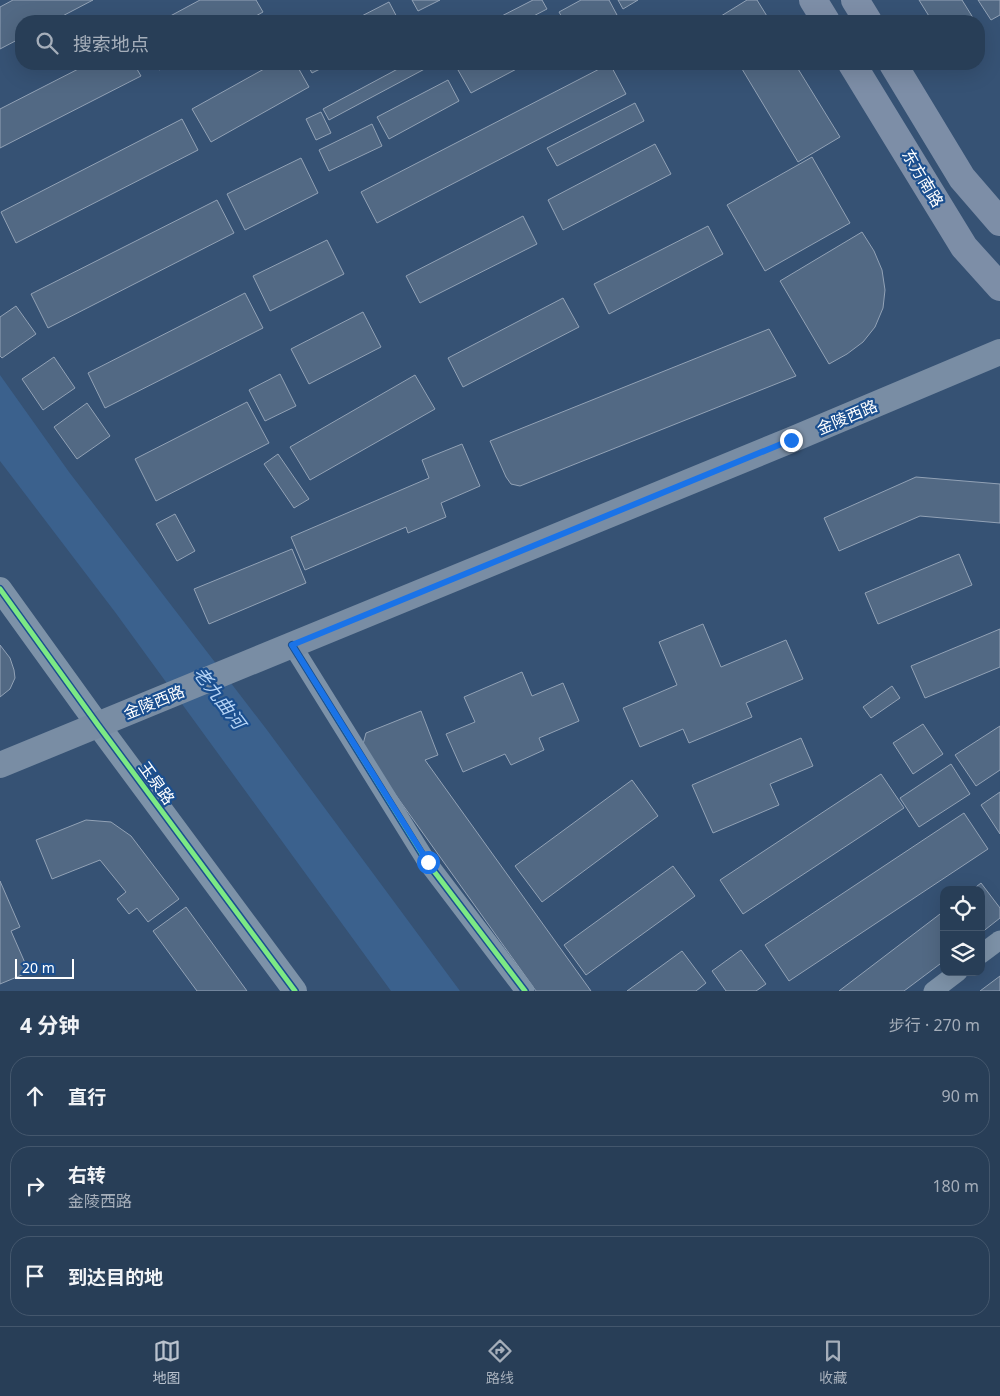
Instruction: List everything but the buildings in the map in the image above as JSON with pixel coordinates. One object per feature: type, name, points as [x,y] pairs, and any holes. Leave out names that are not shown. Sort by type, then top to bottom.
[{"type":"main road","points":[[813,0],[822,15]]},
{"type":"main road","points":[[855,0],[864,15]]},
{"type":"main road","name":"东方南路","points":[[856,70],[964,247],[1000,287]]},
{"type":"main road","name":"东方南路","points":[[897,70],[962,178],[1000,222]]},
{"type":"main road","name":"金陵西路","points":[[0,765],[782,444],[1000,352]]},
{"type":"street","name":"玉泉路","points":[[0,588],[98,725],[295,991]]},
{"type":"street","points":[[292,645],[428,862],[526,991]]},
{"type":"street","points":[[985,951],[1000,940]]},
{"type":"street","points":[[933,991],[953,976]]},
{"type":"water","name":"老九曲河","points":[[0,375],[69,472],[267,730],[460,991],[391,991],[115,612],[0,461]]},
{"type":"cycle path","points":[[0,589],[295,991]]},
{"type":"cycle path","points":[[292,645],[427,862],[525,991]]},
{"type":"route","points":[[428,862],[292,645],[791,440]]}]
